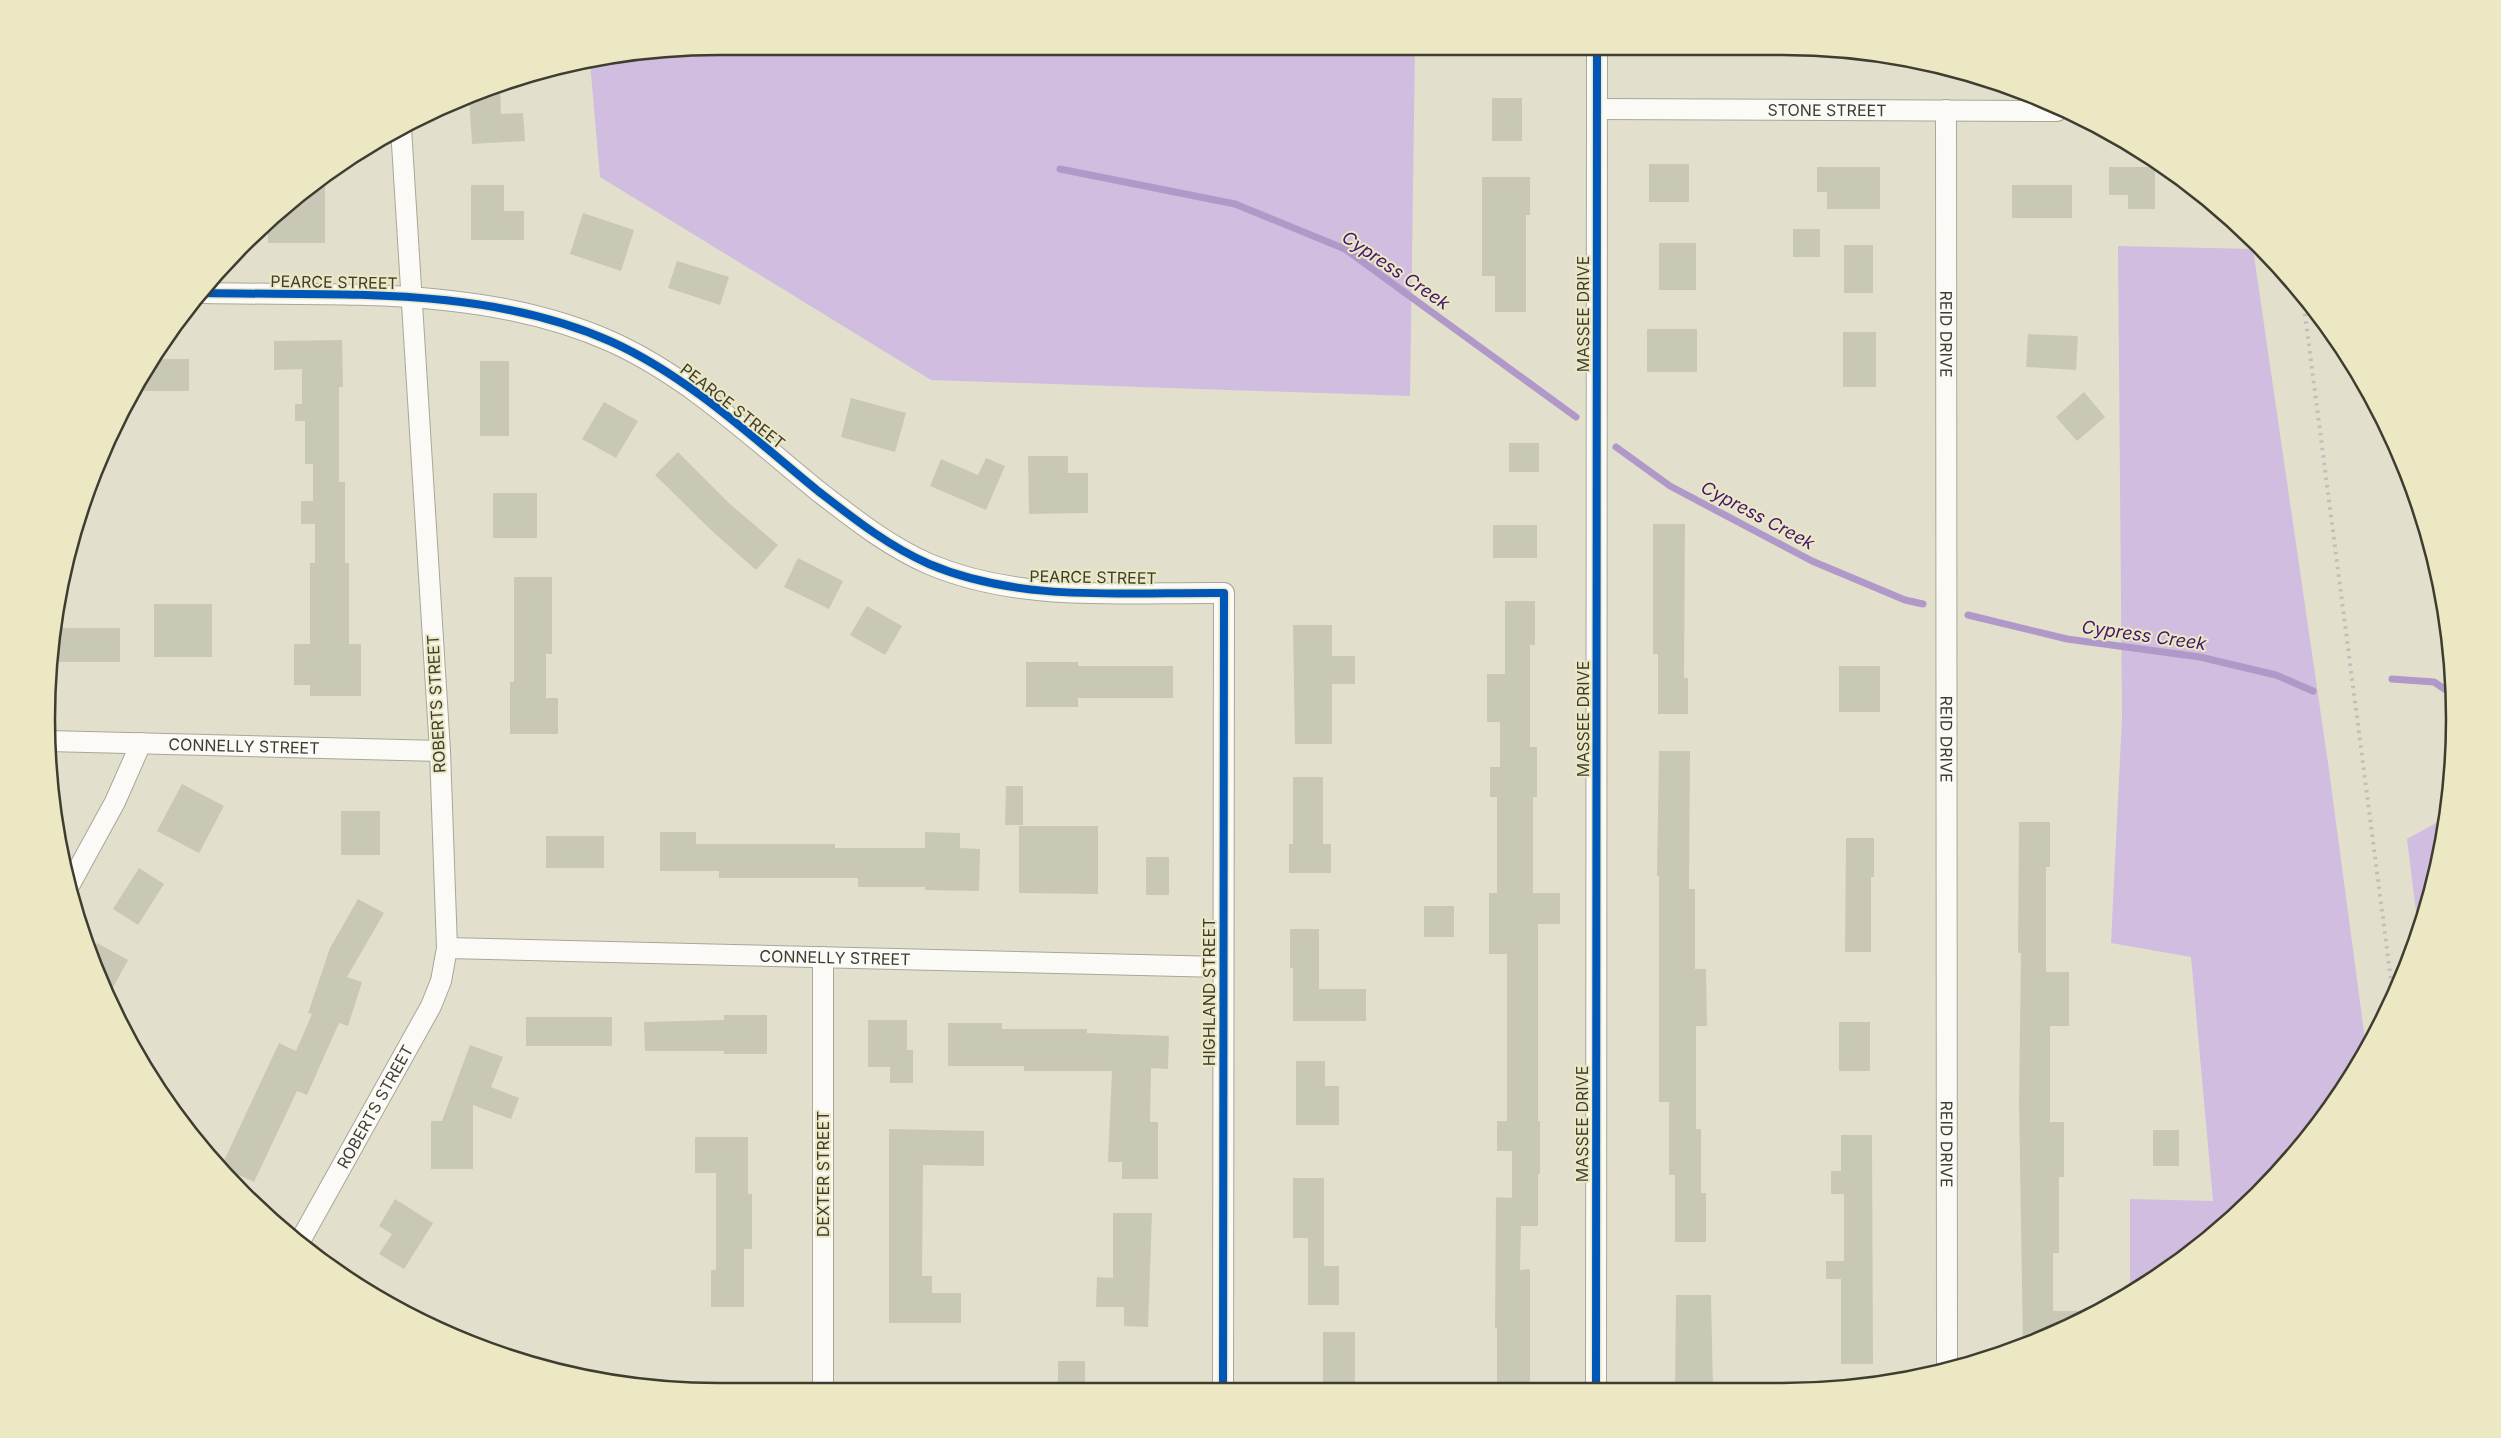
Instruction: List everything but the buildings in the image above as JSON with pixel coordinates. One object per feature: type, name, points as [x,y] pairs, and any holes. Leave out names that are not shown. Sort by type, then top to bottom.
[{"type":"street","name":"MASSEE DRIVE","points":[[1596,1383],[1597,55]]},
{"type":"street","name":"STONE STREET","points":[[1597,109],[2048,111]]},
{"type":"street","name":"REID DRIVE","points":[[1946,110],[1947,1362]]},
{"type":"street","name":"ROBERTS STREET","points":[[303,1236],[431,1006],[441,981],[447,948],[440,751],[401,136]]},
{"type":"street","name":"PEARCE STREET","points":[[210,293],[411,298],[511,310],[552,320],[611,342],[652,362],[695,391],[854,520],[893,545],[929,564],[974,580],[1020,589],[1069,592],[1224,593]]},
{"type":"street","name":"HIGHLAND STREET","points":[[1223,1383],[1222,967],[1224,593]]},
{"type":"street","name":"CONNELLY STREET","points":[[56,741],[440,751]]},
{"type":"street","points":[[74,876],[115,802],[141,743]]},
{"type":"street","name":"CONNELLY STREET","points":[[447,948],[1222,967]]},
{"type":"street","name":"DEXTER STREET","points":[[823,958],[823,1383]]},
{"type":"shaded area","points":[[719,55],[1415,55],[1410,396],[931,380],[600,177],[591,68],[632,61],[676,56]]},
{"type":"shaded area","points":[[2118,246],[2252,249],[2329,770],[2365,1037],[2334,1088],[2309,1123],[2252,1189],[2186,1246],[2130,1284],[2130,1199],[2213,1201],[2191,957],[2111,943],[2122,718]]},
{"type":"shaded area","points":[[2437,822],[2433,849],[2416,914],[2407,839]]},
{"type":"waterway","name":"Cypress Creek","points":[[1060,169],[1235,204],[1345,249],[1576,417]]},
{"type":"waterway","name":"Cypress Creek","points":[[1616,447],[1670,486],[1812,561],[1905,600],[1923,604]]},
{"type":"waterway","name":"Cypress Creek","points":[[1968,615],[2067,639],[2200,657],[2276,675],[2313,691]]},
{"type":"waterway","name":"Cypress Creek","points":[[2392,679],[2434,682],[2445,690]]},
{"type":"railway","points":[[2304,309],[2391,982]]},
{"type":"cycle path","points":[[1596,1383],[1597,55]]},
{"type":"cycle path","points":[[210,293],[411,297],[463,302],[514,311],[564,324],[612,342],[668,373],[720,410],[818,491],[858,521],[899,549],[929,564],[964,576],[1000,585],[1037,590],[1112,594],[1224,593],[1223,1383]]}]
